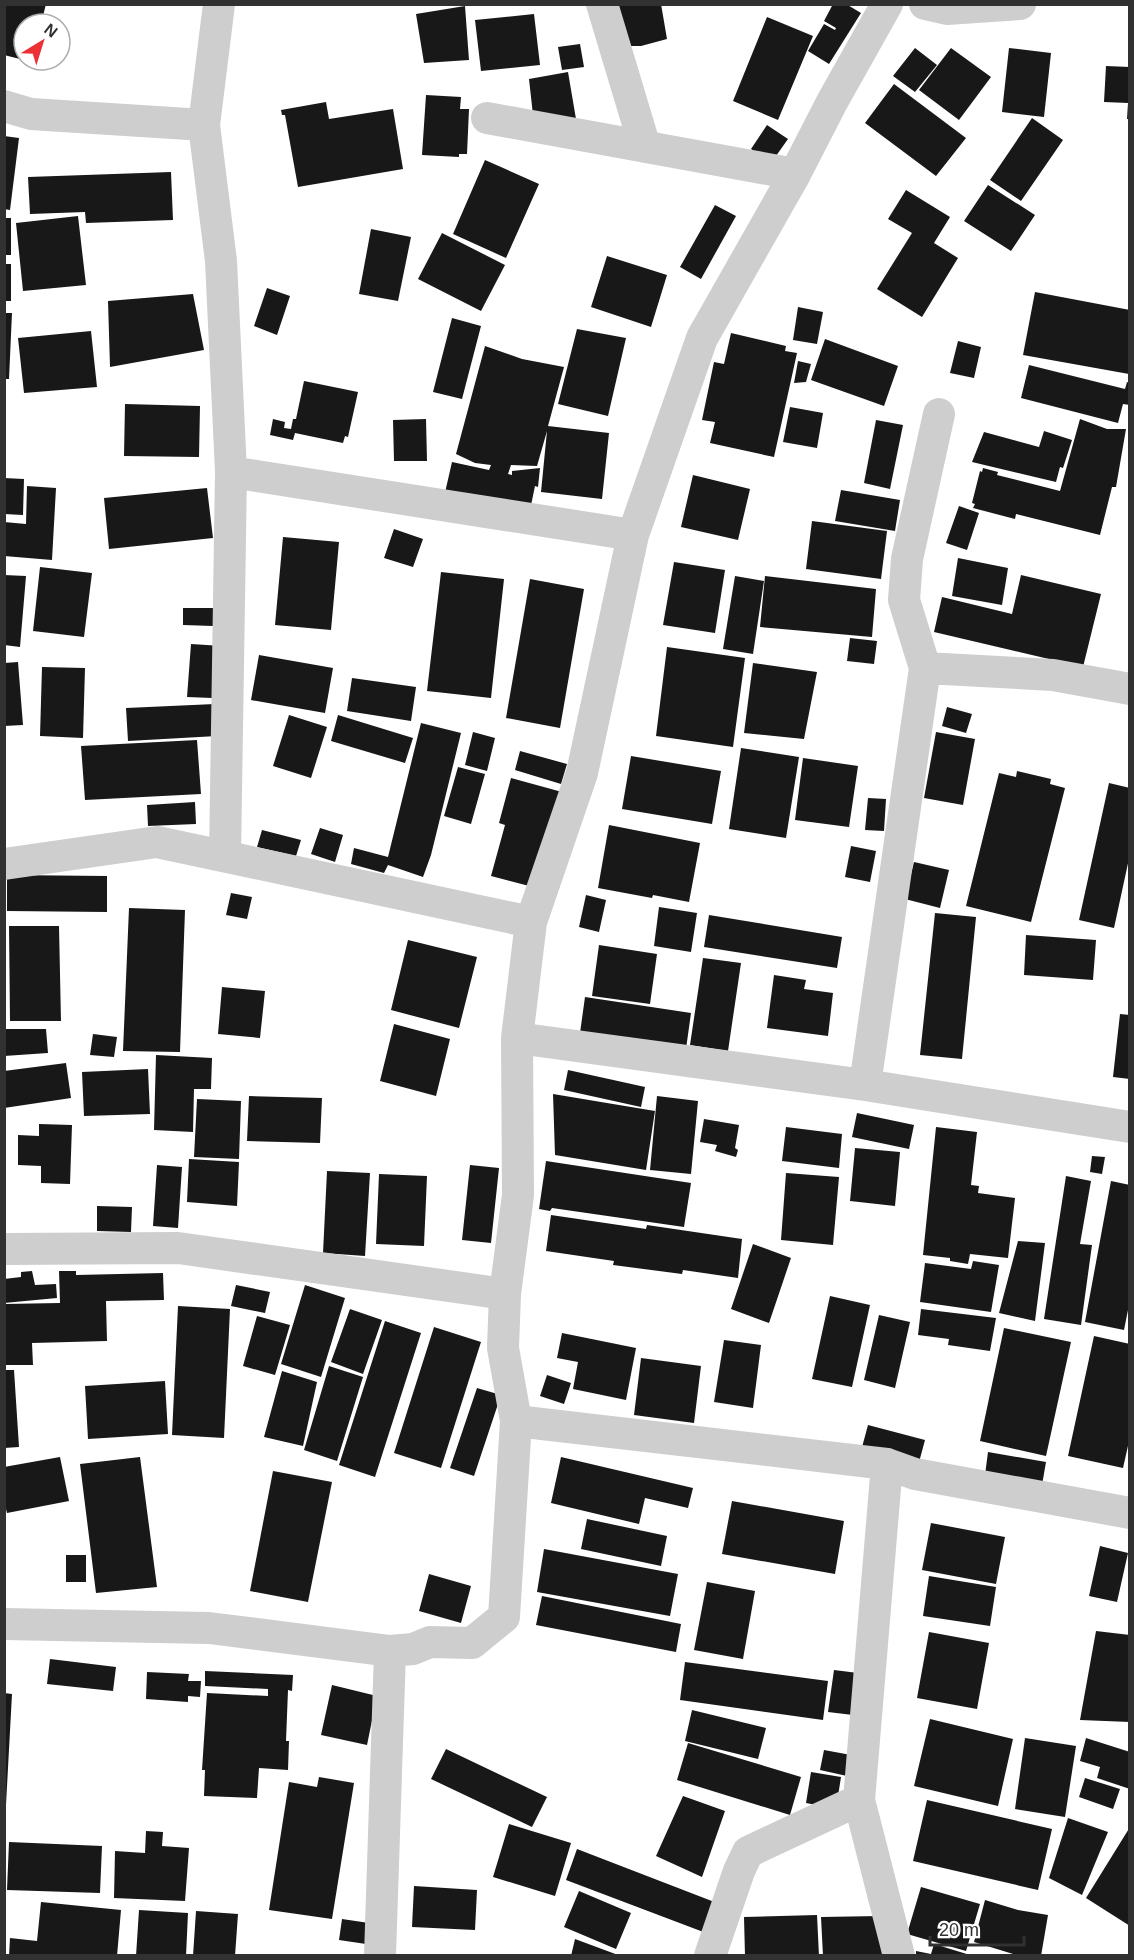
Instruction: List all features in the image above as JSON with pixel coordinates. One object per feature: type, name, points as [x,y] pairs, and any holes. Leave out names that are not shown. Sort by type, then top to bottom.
[{"type":"street","points":[[219,4],[204,125],[220,261],[231,472],[225,856]]},
{"type":"street","points":[[602,4],[645,147]]},
{"type":"street","points":[[4,1624],[209,1628],[390,1651],[412,1649],[430,1642],[472,1643],[504,1617],[516,1421],[503,1348],[505,1294],[519,1195],[517,1038],[531,922],[582,773],[633,535],[702,338],[888,4]]},
{"type":"street","points":[[925,4],[947,9],[1020,4]]},
{"type":"street","points":[[4,106],[31,114],[204,125]]},
{"type":"street","points":[[487,118],[795,174]]},
{"type":"street","points":[[865,1085],[925,668],[904,600],[907,559],[939,414]]},
{"type":"street","points":[[231,472],[633,535]]},
{"type":"street","points":[[925,668],[1053,675],[1130,689]]},
{"type":"street","points":[[4,864],[157,842],[531,922]]},
{"type":"street","points":[[517,1038],[865,1085],[1130,1127]]},
{"type":"street","points":[[4,1249],[178,1248],[505,1294]]},
{"type":"street","points":[[516,1421],[887,1464],[915,1474],[1130,1513]]},
{"type":"street","points":[[887,1464],[859,1800],[899,1956]]},
{"type":"street","points":[[380,1956],[390,1651]]},
{"type":"street","points":[[710,1956],[739,1871],[748,1852],[859,1800]]},
{"type":"building","points":[[4,4],[46,4],[44,12],[12,12],[12,57],[4,55]]},
{"type":"building","points":[[615,4],[661,4],[667,39],[641,46],[622,46]]},
{"type":"building","points":[[833,4],[846,4],[861,13],[829,64],[808,51],[824,24],[835,30],[836,28],[824,21]]},
{"type":"building","points":[[465,6],[469,60],[424,63],[416,14]]},
{"type":"building","points":[[534,14],[540,65],[481,71],[475,20]]},
{"type":"building","points":[[767,17],[813,36],[778,120],[733,101]]},
{"type":"building","points":[[580,44],[584,67],[562,70],[558,47]]},
{"type":"building","points":[[915,48],[937,65],[915,92],[893,76]]},
{"type":"building","points":[[951,48],[991,77],[959,120],[919,90]]},
{"type":"building","points":[[1009,48],[1051,53],[1044,117],[1002,112]]},
{"type":"building","points":[[1106,66],[1130,67],[1130,119],[1127,119],[1128,103],[1104,102]]},
{"type":"building","points":[[568,72],[576,119],[534,124],[529,79]]},
{"type":"building","points":[[894,84],[966,138],[936,176],[865,123]]},
{"type":"building","points":[[426,95],[461,97],[460,109],[469,109],[467,154],[459,154],[459,157],[422,155]]},
{"type":"building","points":[[326,102],[329,119],[393,109],[403,169],[298,187],[285,115],[282,115],[281,110]]},
{"type":"building","points":[[1032,118],[1063,140],[1021,201],[990,180]]},
{"type":"building","points":[[767,125],[788,139],[771,163],[751,149]]},
{"type":"building","points":[[4,136],[19,138],[10,210],[4,209]]},
{"type":"building","points":[[485,160],[539,184],[506,258],[453,234]]},
{"type":"building","points":[[171,172],[173,220],[86,223],[85,212],[30,214],[28,177]]},
{"type":"building","points":[[988,185],[1035,215],[1011,251],[964,221]]},
{"type":"building","points":[[906,190],[950,217],[934,243],[958,258],[922,317],[877,289],[912,233],[888,219]]},
{"type":"building","points":[[715,205],[736,216],[701,279],[680,267]]},
{"type":"building","points":[[78,216],[86,285],[23,291],[16,223]]},
{"type":"building","points":[[4,218],[11,218],[11,255],[4,255]]},
{"type":"building","points":[[371,229],[411,237],[398,301],[359,294]]},
{"type":"building","points":[[442,233],[505,265],[481,311],[418,279]]},
{"type":"building","points":[[607,256],[667,275],[651,327],[591,307]]},
{"type":"building","points":[[4,264],[11,264],[11,301],[4,301]]},
{"type":"building","points":[[267,288],[290,296],[277,335],[254,326]]},
{"type":"building","points":[[1035,292],[1130,310],[1129,374],[1023,355]]},
{"type":"building","points":[[193,294],[204,350],[110,367],[108,301]]},
{"type":"building","points":[[798,307],[823,312],[817,344],[793,340]]},
{"type":"building","points":[[4,313],[12,313],[9,379],[4,379]]},
{"type":"building","points":[[452,318],[481,326],[462,399],[433,392]]},
{"type":"building","points":[[577,329],[626,338],[608,416],[558,404]]},
{"type":"building","points":[[91,331],[97,387],[24,393],[18,338]]},
{"type":"building","points":[[731,333],[786,346],[785,351],[797,353],[774,457],[710,443],[715,422],[702,420],[714,362],[724,364]]},
{"type":"building","points":[[825,339],[898,366],[884,406],[811,380]]},
{"type":"building","points":[[958,341],[981,347],[974,378],[950,373]]},
{"type":"building","points":[[485,346],[522,359],[564,367],[548,426],[609,433],[602,499],[541,492],[547,431],[537,466],[511,465],[508,474],[512,475],[512,471],[540,468],[538,487],[535,486],[529,515],[444,497],[452,462],[489,470],[491,465],[475,463],[456,454]]},
{"type":"building","points":[[798,361],[811,364],[806,382],[794,383]]},
{"type":"building","points":[[1029,365],[1125,389],[1127,382],[1130,383],[1130,405],[1123,404],[1118,423],[1021,398]]},
{"type":"building","points":[[304,381],[358,392],[348,437],[345,436],[343,443],[295,433],[293,440],[270,435],[273,419],[285,422],[284,428],[291,429],[293,419],[296,419]]},
{"type":"building","points":[[125,404],[200,406],[199,457],[124,456]]},
{"type":"building","points":[[790,407],[823,413],[817,448],[783,442]]},
{"type":"building","points":[[426,419],[427,461],[394,461],[393,420]]},
{"type":"building","points":[[1080,419],[1107,429],[1126,429],[1116,487],[1112,487],[1100,535],[1016,514],[1015,519],[973,508],[975,504],[972,503],[980,471],[982,472],[983,468],[998,472],[997,475],[1060,491]]},
{"type":"building","points":[[876,420],[903,425],[890,489],[864,483]]},
{"type":"building","points":[[1044,431],[1072,440],[1056,482],[972,462],[984,432],[1039,447]]},
{"type":"building","points":[[693,475],[750,489],[738,540],[681,527]]},
{"type":"building","points":[[4,478],[24,479],[23,515],[4,514]]},
{"type":"building","points":[[27,486],[56,488],[52,560],[4,556],[4,522],[26,524]]},
{"type":"building","points":[[207,488],[213,538],[109,549],[104,498]]},
{"type":"building","points":[[841,490],[900,500],[895,531],[835,521]]},
{"type":"building","points":[[959,506],[979,513],[967,550],[946,543]]},
{"type":"building","points":[[812,521],[887,531],[881,579],[806,569]]},
{"type":"building","points":[[394,529],[423,539],[413,567],[384,558]]},
{"type":"building","points":[[283,537],[339,542],[331,630],[275,625]]},
{"type":"building","points":[[958,558],[1008,568],[1002,605],[952,596]]},
{"type":"building","points":[[674,562],[725,570],[715,633],[663,625]]},
{"type":"building","points":[[40,567],[92,573],[84,637],[33,631]]},
{"type":"building","points":[[441,572],[504,579],[491,698],[427,691]]},
{"type":"building","points":[[4,575],[26,576],[20,647],[4,645]]},
{"type":"building","points":[[1021,575],[1101,594],[1083,667],[934,632],[942,597],[1012,614]]},
{"type":"building","points":[[735,576],[764,581],[753,654],[723,649]]},
{"type":"building","points":[[765,576],[876,589],[872,637],[760,627]]},
{"type":"building","points":[[530,579],[584,589],[560,728],[506,718]]},
{"type":"building","points":[[183,608],[214,608],[213,626],[183,625]]},
{"type":"building","points":[[850,638],[877,641],[874,664],[847,661]]},
{"type":"building","points":[[191,644],[222,646],[212,698],[187,697]]},
{"type":"building","points":[[667,647],[745,658],[733,747],[656,736]]},
{"type":"building","points":[[259,655],[333,668],[325,713],[251,700]]},
{"type":"building","points":[[18,662],[23,725],[4,726],[4,663]]},
{"type":"building","points":[[753,663],[817,672],[804,739],[744,733]]},
{"type":"building","points":[[42,667],[85,668],[83,738],[40,736]]},
{"type":"building","points":[[352,678],[416,687],[411,721],[347,711]]},
{"type":"building","points":[[215,704],[217,736],[128,741],[126,708]]},
{"type":"building","points":[[947,707],[972,714],[966,733],[942,726]]},
{"type":"building","points":[[289,715],[327,727],[311,778],[273,766]]},
{"type":"building","points":[[338,715],[413,738],[405,763],[331,741]]},
{"type":"building","points":[[421,723],[461,733],[431,855],[423,877],[388,865],[384,873],[351,864],[354,848],[388,857]]},
{"type":"building","points":[[473,732],[495,738],[487,771],[465,765]]},
{"type":"building","points":[[936,732],[975,739],[963,805],[924,798]]},
{"type":"building","points":[[197,740],[201,794],[85,800],[81,746]]},
{"type":"building","points":[[741,748],[799,757],[786,838],[729,829]]},
{"type":"building","points":[[520,751],[567,764],[561,784],[515,770]]},
{"type":"building","points":[[631,756],[721,771],[712,824],[622,809]]},
{"type":"building","points":[[803,758],[858,766],[849,827],[795,820]]},
{"type":"building","points":[[458,767],[485,774],[471,824],[444,816]]},
{"type":"building","points":[[1017,771],[1051,779],[1050,784],[1065,788],[1031,922],[966,906],[999,773],[1016,777]]},
{"type":"building","points":[[511,778],[562,792],[537,888],[491,876],[505,825],[499,823]]},
{"type":"building","points":[[1109,783],[1130,788],[1130,854],[1114,928],[1079,920]]},
{"type":"building","points":[[868,798],[886,799],[884,831],[865,830]]},
{"type":"building","points":[[195,802],[196,824],[148,826],[147,805]]},
{"type":"building","points":[[609,825],[700,843],[689,902],[598,888]]},
{"type":"building","points":[[320,828],[343,835],[335,862],[311,854]]},
{"type":"building","points":[[262,830],[301,840],[296,856],[257,847]]},
{"type":"building","points":[[851,846],[876,851],[870,882],[845,877]]},
{"type":"building","points":[[914,862],[949,870],[940,908],[905,899]]},
{"type":"building","points":[[7,875],[107,876],[107,912],[7,911]]},
{"type":"building","points":[[231,893],[252,897],[247,919],[226,915]]},
{"type":"building","points":[[586,895],[606,900],[599,932],[579,927]]},
{"type":"building","points":[[659,907],[697,913],[691,952],[654,946]]},
{"type":"building","points":[[129,908],[185,910],[180,1052],[123,1051]]},
{"type":"building","points":[[935,913],[976,917],[962,1059],[920,1055]]},
{"type":"building","points":[[709,915],[842,937],[837,968],[704,947]]},
{"type":"building","points":[[9,926],[59,926],[61,1021],[10,1021]]},
{"type":"building","points":[[1026,935],[1096,940],[1093,980],[1024,975]]},
{"type":"building","points":[[408,940],[477,957],[459,1028],[391,1010]]},
{"type":"building","points":[[599,945],[657,954],[650,1004],[592,996]]},
{"type":"building","points":[[703,958],[741,963],[728,1051],[690,1045]]},
{"type":"building","points":[[774,975],[806,980],[804,989],[833,993],[828,1036],[767,1028]]},
{"type":"building","points":[[222,987],[265,991],[260,1038],[218,1034]]},
{"type":"building","points":[[585,997],[691,1013],[686,1049],[580,1033]]},
{"type":"building","points":[[1120,1014],[1130,1015],[1130,1079],[1113,1077]]},
{"type":"building","points":[[394,1024],[450,1039],[436,1096],[380,1081]]},
{"type":"building","points":[[4,1029],[46,1029],[48,1053],[4,1056]]},
{"type":"building","points":[[93,1034],[117,1037],[114,1057],[90,1055]]},
{"type":"building","points":[[156,1055],[212,1058],[211,1089],[194,1089],[193,1132],[154,1130]]},
{"type":"building","points":[[66,1063],[71,1098],[4,1108],[4,1071]]},
{"type":"building","points":[[148,1069],[150,1114],[84,1116],[82,1072]]},
{"type":"building","points":[[568,1070],[645,1087],[641,1107],[564,1090]]},
{"type":"building","points":[[553,1094],[655,1111],[646,1170],[555,1155]]},
{"type":"building","points":[[249,1096],[322,1098],[320,1143],[247,1141]]},
{"type":"building","points":[[657,1096],[698,1101],[691,1174],[650,1170]]},
{"type":"building","points":[[197,1099],[241,1101],[239,1159],[194,1157]]},
{"type":"building","points":[[857,1113],[914,1125],[909,1149],[852,1137]]},
{"type":"building","points":[[704,1119],[739,1125],[735,1148],[738,1150],[736,1157],[715,1151],[717,1145],[700,1142]]},
{"type":"building","points":[[39,1124],[72,1125],[70,1184],[41,1183],[41,1166],[18,1165],[18,1135],[39,1136]]},
{"type":"building","points":[[786,1127],[842,1134],[839,1168],[782,1161]]},
{"type":"building","points":[[936,1127],[977,1132],[971,1185],[979,1186],[978,1193],[1015,1198],[1008,1258],[970,1254],[968,1264],[950,1261],[950,1258],[923,1255]]},
{"type":"building","points":[[855,1148],[900,1152],[895,1206],[850,1201]]},
{"type":"building","points":[[1092,1156],[1105,1157],[1102,1174],[1090,1172]]},
{"type":"building","points":[[189,1159],[239,1162],[237,1206],[187,1202]]},
{"type":"building","points":[[546,1161],[691,1183],[684,1227],[552,1208],[550,1211],[539,1209]]},
{"type":"building","points":[[157,1165],[182,1167],[178,1228],[153,1226]]},
{"type":"building","points":[[470,1165],[499,1168],[491,1243],[462,1240]]},
{"type":"building","points":[[327,1171],[370,1173],[365,1256],[323,1253]]},
{"type":"building","points":[[786,1173],[839,1177],[833,1245],[781,1240]]},
{"type":"building","points":[[379,1174],[427,1176],[424,1246],[376,1244]]},
{"type":"building","points":[[1066,1176],[1091,1181],[1080,1244],[1092,1245],[1081,1325],[1044,1319]]},
{"type":"building","points":[[1111,1181],[1130,1185],[1130,1300],[1124,1330],[1085,1322]]},
{"type":"building","points":[[97,1206],[132,1207],[131,1232],[97,1231]]},
{"type":"building","points":[[551,1215],[646,1229],[647,1225],[742,1239],[738,1278],[683,1270],[682,1274],[613,1265],[614,1261],[546,1251]]},
{"type":"building","points":[[1018,1241],[1045,1243],[1035,1321],[999,1313]]},
{"type":"building","points":[[753,1244],[791,1258],[769,1323],[731,1309]]},
{"type":"building","points":[[973,1261],[999,1265],[991,1312],[920,1302],[925,1263],[971,1269]]},
{"type":"building","points":[[32,1271],[35,1285],[56,1284],[57,1298],[4,1303],[4,1279],[21,1277],[21,1272]]},
{"type":"building","points":[[59,1271],[76,1271],[76,1275],[163,1273],[164,1300],[106,1301],[107,1341],[32,1343],[33,1365],[4,1365],[4,1304],[60,1303]]},
{"type":"building","points":[[236,1285],[270,1292],[265,1313],[231,1306]]},
{"type":"building","points":[[305,1285],[345,1298],[321,1377],[281,1364]]},
{"type":"building","points":[[830,1296],[870,1305],[852,1387],[812,1379]]},
{"type":"building","points":[[178,1306],[230,1309],[224,1438],[172,1435]]},
{"type":"building","points":[[350,1309],[382,1320],[363,1374],[331,1362]]},
{"type":"building","points":[[921,1309],[996,1318],[990,1351],[948,1345],[949,1339],[918,1335]]},
{"type":"building","points":[[879,1315],[910,1322],[895,1388],[864,1380]]},
{"type":"building","points":[[257,1316],[290,1325],[275,1375],[243,1366]]},
{"type":"building","points":[[385,1321],[421,1333],[375,1477],[339,1465]]},
{"type":"building","points":[[434,1327],[481,1342],[441,1468],[394,1453]]},
{"type":"building","points":[[1004,1328],[1071,1342],[1046,1456],[980,1441]]},
{"type":"building","points":[[562,1333],[636,1348],[626,1400],[573,1389],[578,1362],[557,1358]]},
{"type":"building","points":[[1094,1336],[1130,1344],[1130,1437],[1123,1468],[1068,1456]]},
{"type":"building","points":[[724,1340],[761,1345],[753,1408],[714,1402]]},
{"type":"building","points":[[641,1358],[701,1366],[694,1423],[634,1415]]},
{"type":"building","points":[[329,1366],[363,1377],[337,1461],[304,1450]]},
{"type":"building","points":[[4,1370],[14,1370],[19,1447],[4,1448]]},
{"type":"building","points":[[282,1371],[317,1382],[303,1446],[264,1437]]},
{"type":"building","points":[[547,1375],[571,1383],[564,1404],[540,1396]]},
{"type":"building","points":[[165,1381],[168,1434],[88,1439],[85,1386]]},
{"type":"building","points":[[477,1388],[501,1395],[474,1476],[450,1468]]},
{"type":"building","points":[[868,1425],[925,1440],[918,1466],[861,1451]]},
{"type":"building","points":[[988,1452],[1046,1462],[1042,1485],[985,1475]]},
{"type":"building","points":[[60,1457],[69,1501],[7,1513],[4,1501],[4,1467]]},
{"type":"building","points":[[140,1457],[157,1587],[96,1593],[80,1464]]},
{"type":"building","points":[[561,1457],[693,1488],[688,1508],[645,1498],[639,1524],[551,1503]]},
{"type":"building","points":[[273,1471],[332,1482],[308,1602],[250,1591]]},
{"type":"building","points":[[732,1501],[844,1521],[835,1574],[722,1554]]},
{"type":"building","points":[[587,1519],[667,1536],[661,1566],[581,1549]]},
{"type":"building","points":[[931,1523],[1005,1537],[996,1584],[922,1570]]},
{"type":"building","points":[[1100,1546],[1128,1553],[1117,1602],[1089,1596]]},
{"type":"building","points":[[544,1549],[678,1574],[670,1616],[537,1592]]},
{"type":"building","points":[[66,1555],[86,1555],[86,1582],[66,1582]]},
{"type":"building","points":[[429,1574],[471,1586],[461,1623],[419,1611]]},
{"type":"building","points":[[929,1576],[996,1587],[990,1626],[923,1616]]},
{"type":"building","points":[[707,1582],[755,1591],[743,1659],[694,1650]]},
{"type":"building","points":[[542,1596],[681,1624],[676,1652],[536,1625]]},
{"type":"building","points":[[1096,1631],[1130,1635],[1130,1722],[1080,1720]]},
{"type":"building","points":[[929,1632],[989,1643],[977,1709],[917,1698]]},
{"type":"building","points":[[50,1659],[116,1667],[113,1691],[47,1684]]},
{"type":"building","points":[[685,1662],[828,1681],[823,1720],[680,1700]]},
{"type":"building","points":[[834,1670],[858,1673],[853,1715],[828,1712]]},
{"type":"building","points":[[205,1671],[293,1675],[292,1691],[288,1690],[286,1741],[289,1741],[288,1770],[259,1768],[257,1798],[204,1796],[205,1770],[202,1770],[207,1693],[268,1696],[268,1689],[205,1686]]},
{"type":"building","points":[[147,1672],[189,1674],[188,1681],[201,1681],[200,1697],[188,1696],[188,1702],[146,1699]]},
{"type":"building","points":[[332,1685],[377,1696],[367,1745],[321,1735]]},
{"type":"building","points":[[4,1693],[12,1694],[6,1805],[4,1805]]},
{"type":"building","points":[[692,1710],[766,1728],[758,1759],[685,1741]]},
{"type":"building","points":[[930,1719],[1013,1739],[998,1806],[914,1786]]},
{"type":"building","points":[[1025,1738],[1076,1746],[1065,1817],[1015,1809]]},
{"type":"building","points":[[1086,1738],[1130,1752],[1130,1789],[1097,1778],[1100,1767],[1080,1761]]},
{"type":"building","points":[[688,1743],[801,1777],[790,1815],[677,1780]]},
{"type":"building","points":[[446,1749],[547,1797],[532,1827],[431,1779]]},
{"type":"building","points":[[824,1750],[851,1755],[847,1776],[820,1770]]},
{"type":"building","points":[[811,1772],[841,1777],[836,1809],[806,1803]]},
{"type":"building","points":[[319,1777],[354,1783],[332,1919],[269,1910],[289,1782],[317,1787]]},
{"type":"building","points":[[1085,1778],[1120,1789],[1113,1809],[1079,1797]]},
{"type":"building","points":[[683,1796],[725,1811],[702,1877],[656,1856]]},
{"type":"building","points":[[927,1800],[1052,1829],[1038,1890],[913,1861]]},
{"type":"building","points":[[1068,1818],[1108,1832],[1082,1895],[1049,1878]]},
{"type":"building","points":[[509,1824],[571,1843],[555,1896],[493,1877]]},
{"type":"building","points":[[1130,1827],[1130,1926],[1086,1898]]},
{"type":"building","points":[[146,1831],[163,1832],[162,1846],[189,1848],[185,1901],[114,1898],[115,1851],[145,1853]]},
{"type":"building","points":[[9,1842],[102,1846],[100,1893],[7,1890]]},
{"type":"building","points":[[577,1849],[717,1903],[706,1933],[566,1880]]},
{"type":"building","points":[[414,1886],[477,1890],[475,1930],[412,1927]]},
{"type":"building","points":[[921,1887],[980,1904],[966,1951],[907,1934]]},
{"type":"building","points":[[579,1891],[631,1913],[616,1949],[564,1927]]},
{"type":"building","points":[[985,1900],[1018,1910],[1048,1915],[1041,1956],[1020,1956],[974,1942]]},
{"type":"building","points":[[41,1902],[121,1910],[117,1956],[9,1956],[10,1938],[37,1941]]},
{"type":"building","points":[[139,1910],[188,1913],[186,1956],[136,1956]]},
{"type":"building","points":[[196,1911],[238,1914],[235,1956],[193,1956]]},
{"type":"building","points":[[817,1915],[819,1956],[745,1956],[744,1917]]},
{"type":"building","points":[[881,1916],[882,1956],[823,1956],[821,1917]]},
{"type":"building","points":[[342,1919],[369,1923],[366,1944],[339,1940]]},
{"type":"building","points":[[575,1939],[618,1955],[618,1956],[571,1956]]},
{"type":"building","points":[[934,1944],[970,1956],[916,1956],[916,1951],[931,1954]]}]
